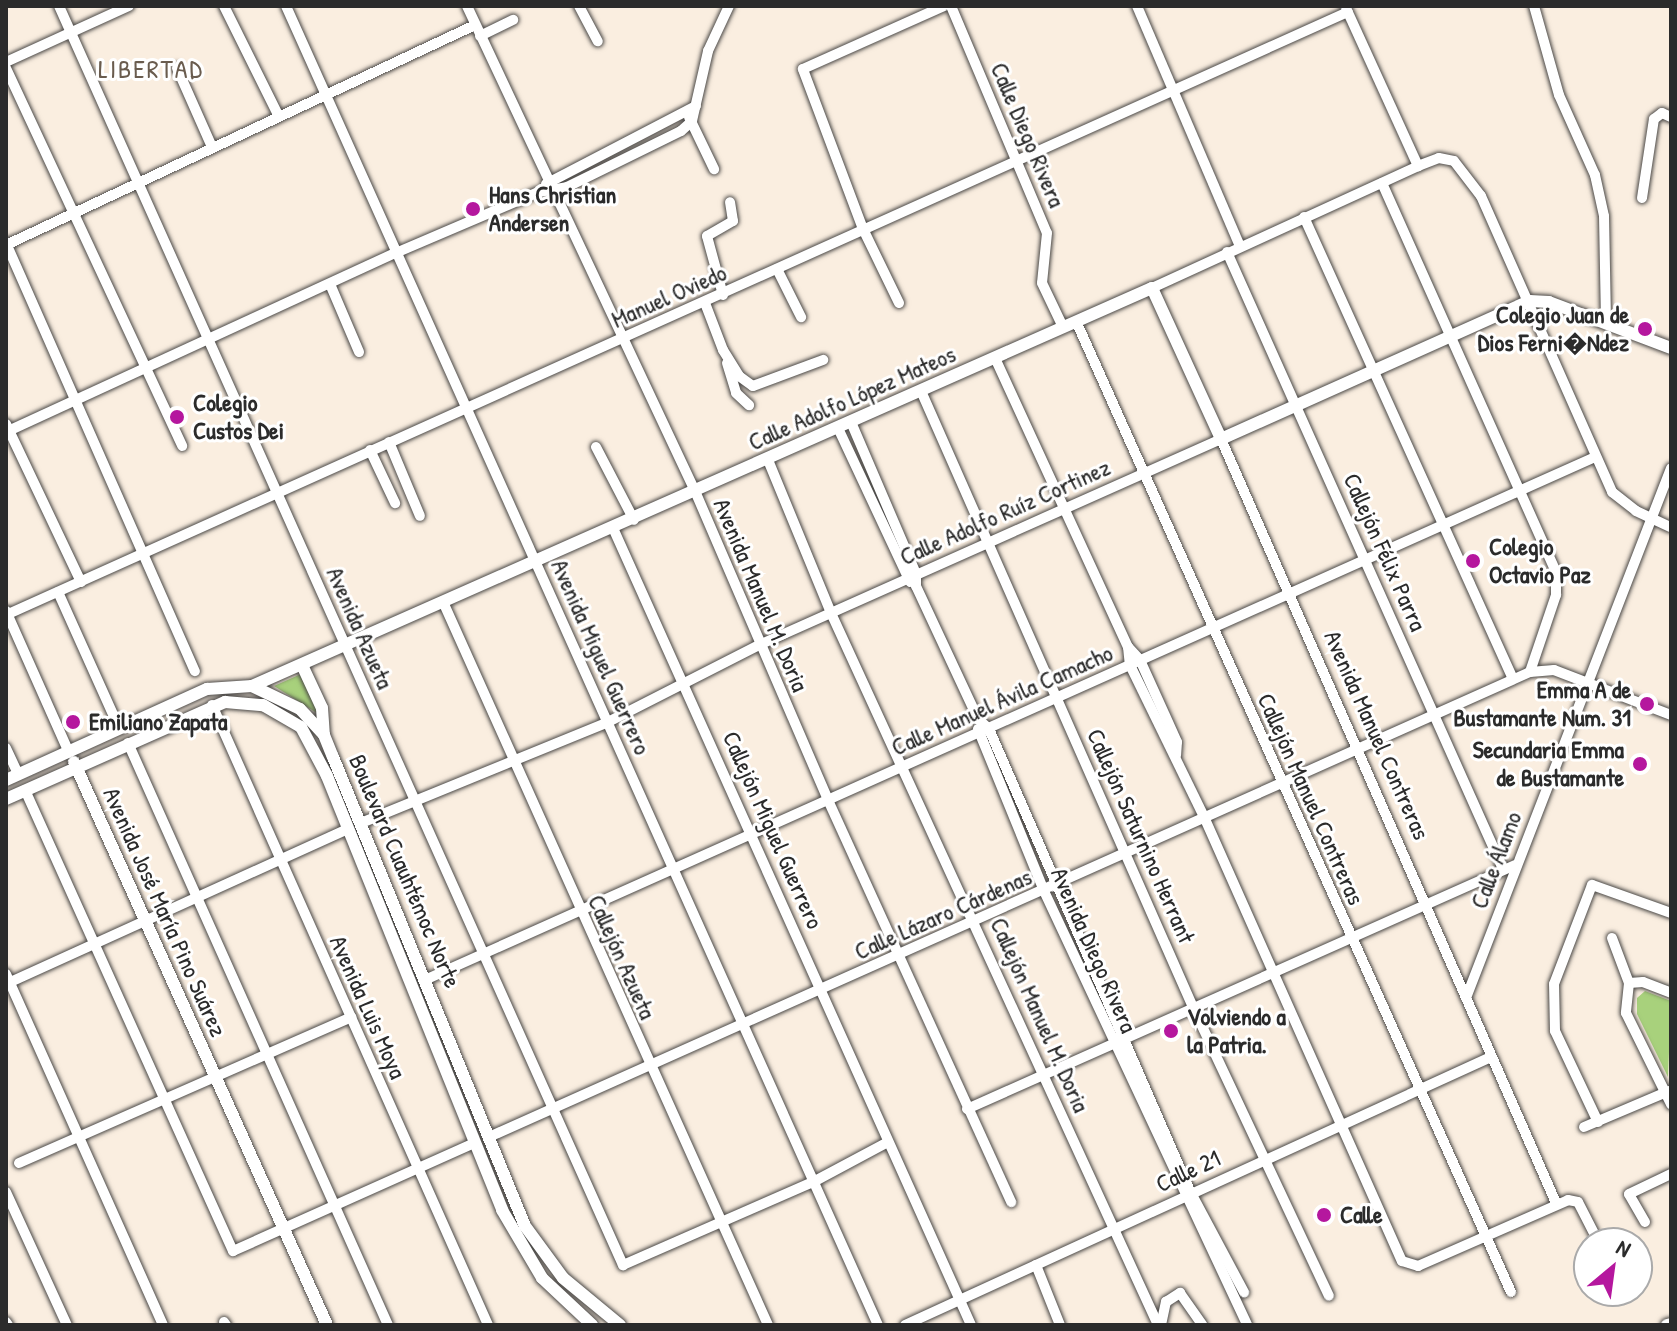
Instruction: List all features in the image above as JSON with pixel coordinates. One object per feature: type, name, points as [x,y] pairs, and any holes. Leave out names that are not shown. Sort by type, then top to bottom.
[{"type":"main road","name":"Calle Adolfo López Mateos","points":[[252,686],[538,563],[1152,288]]},
{"type":"main road","name":"Avenida Manuel Contreras","points":[[1152,288],[1221,439]]},
{"type":"main road","points":[[1530,301],[1549,302],[1670,344]]},
{"type":"main road","name":"Calle Adolfo Ruíz Cortinez","points":[[1221,439],[1530,301]]},
{"type":"main road","points":[[302,665],[322,708],[324,735]]},
{"type":"main road","points":[[12,777],[198,692],[252,686]]},
{"type":"main road","name":"Boulevard Cuauhtémoc Norte","points":[[252,686],[300,709],[324,735],[427,979],[489,1137],[538,1246],[585,1301],[620,1325]]},
{"type":"main road","name":"Boulevard Cuauhtémoc Norte","points":[[6,799],[212,705],[263,705],[301,727],[348,829],[475,1143],[527,1258],[592,1325]]},
{"type":"main road","name":"Avenida José María Pino Suárez","points":[[68,750],[282,1231],[327,1325]]},
{"type":"street","name":"Avenida Azueta","points":[[59,6],[625,1266],[719,1224]]},
{"type":"street","points":[[6,62],[129,6]]},
{"type":"street","points":[[224,6],[278,115]]},
{"type":"street","name":"Avenida Miguel Guerrero","points":[[286,6],[878,1325]]},
{"type":"street","name":"Avenida Manuel M. Doria","points":[[467,6],[695,491],[759,645],[1011,1202]]},
{"type":"street","points":[[579,6],[598,41]]},
{"type":"street","points":[[81,582],[7,429],[398,252],[539,192],[554,192],[681,131],[692,121],[708,51],[729,6]]},
{"type":"street","points":[[899,303],[863,229],[803,69],[944,6]]},
{"type":"street","name":"Calle Diego Rivera","points":[[951,6],[1047,233],[1042,283],[1063,327]]},
{"type":"street","points":[[1137,6],[1240,246]]},
{"type":"street","points":[[1534,6],[1555,84],[1595,175],[1604,216],[1606,323]]},
{"type":"street","points":[[1347,9],[1418,166],[1447,158],[1461,167],[1481,196],[1530,301],[1593,458],[1618,498],[1653,520],[1671,527]]},
{"type":"street","name":"Manuel Oviedo","points":[[6,613],[723,295],[1347,9]]},
{"type":"street","points":[[195,671],[78,399],[6,244],[324,92],[478,30],[513,20]]},
{"type":"street","points":[[6,68],[148,367],[182,446]]},
{"type":"street","points":[[177,68],[212,147]]},
{"type":"street","points":[[539,192],[549,180],[696,106]]},
{"type":"street","points":[[684,110],[714,169]]},
{"type":"street","points":[[1642,198],[1654,119],[1662,113],[1671,117]]},
{"type":"street","name":"Calle Adolfo López Mateos","points":[[1152,288],[1418,166]]},
{"type":"street","points":[[1382,183],[1558,583],[1530,672]]},
{"type":"street","points":[[723,295],[707,236],[733,221],[730,202]]},
{"type":"street","points":[[1304,217],[1513,679]]},
{"type":"street","name":"Callejón Félix Parra","points":[[1227,252],[1503,869]]},
{"type":"street","points":[[777,269],[801,317]]},
{"type":"street","points":[[330,284],[359,352]]},
{"type":"street","points":[[705,303],[736,393],[749,405]]},
{"type":"street","name":"Callejón Manuel Contreras","points":[[1076,321],[1511,1292]]},
{"type":"street","points":[[723,350],[753,386],[823,360]]},
{"type":"street","points":[[995,358],[1135,662],[1177,742],[1176,755],[1408,1266],[1486,1236],[1556,1203],[1578,1202],[1591,1227]]},
{"type":"street","name":"Callejón Saturnino Herrant","points":[[921,391],[1129,854],[1193,1007],[1329,1296]]},
{"type":"street","name":"Avenida Diego Rivera","points":[[851,422],[913,580]]},
{"type":"street","name":"Avenida Diego Rivera","points":[[838,428],[978,719],[989,729],[1058,884],[1119,1040],[1186,1193]]},
{"type":"street","name":"Calle Adolfo Ruíz Cortinez","points":[[361,823],[512,758],[608,722],[759,645],[913,580],[1221,439]]},
{"type":"street","name":"Avenida Manuel Contreras","points":[[1221,439],[1360,748],[1556,1203]]},
{"type":"street","points":[[389,442],[420,516]]},
{"type":"street","points":[[596,447],[634,520]]},
{"type":"street","points":[[370,450],[395,503]]},
{"type":"street","name":"Calle Manuel Ávila Camacho","points":[[427,979],[1593,458]]},
{"type":"street","name":"Callejón Manuel M. Doria","points":[[768,460],[831,613],[905,766],[1160,1325]]},
{"type":"street","name":"Calle Álamo","points":[[1466,998],[1671,468]]},
{"type":"street","name":"Callejón Miguel Guerrero","points":[[613,528],[753,834],[958,1302],[971,1325]]},
{"type":"street","points":[[58,592],[119,728]]},
{"type":"street","name":"Callejón Azueta","points":[[444,604],[719,1224],[768,1325]]},
{"type":"street","name":"Avenida José María Pino Suárez","points":[[6,613],[68,750]]},
{"type":"street","name":"Calle Lázaro Cárdenas","points":[[489,1137],[1129,854],[1530,672],[1547,668],[1671,715]]},
{"type":"street","name":"Avenida Luis Moya","points":[[212,705],[488,1325]]},
{"type":"street","name":"Avenida Diego Rivera","points":[[978,719],[978,734],[1044,891],[1119,1040]]},
{"type":"street","points":[[128,743],[388,1325]]},
{"type":"street","points":[[6,748],[12,777]]},
{"type":"street","points":[[25,790],[233,1251],[475,1143]]},
{"type":"street","points":[[163,1325],[7,980],[348,829]]},
{"type":"street","points":[[967,1109],[1425,901],[1515,865]]},
{"type":"street","points":[[1598,1122],[1565,1057],[1552,1005],[1554,984],[1592,885],[1671,913]]},
{"type":"street","points":[[1612,938],[1629,983],[1626,1013],[1668,1091],[1671,1104]]},
{"type":"street","points":[[1629,983],[1643,982],[1671,993]]},
{"type":"street","points":[[19,1163],[351,1017]]},
{"type":"street","name":"Calle 21","points":[[905,1325],[1186,1193],[1491,1057]]},
{"type":"street","points":[[1584,1127],[1668,1091]]},
{"type":"street","points":[[719,1224],[815,1181],[888,1142]]},
{"type":"street","points":[[1645,1222],[1629,1194],[1671,1174]]},
{"type":"street","points":[[6,1192],[67,1325]]},
{"type":"street","points":[[1186,1193],[1244,1292]]},
{"type":"street","points":[[1186,1193],[1247,1325]]},
{"type":"street","points":[[1036,1265],[1060,1325]]},
{"type":"street","points":[[1160,1325],[1166,1302],[1180,1293],[1202,1325]]},
{"type":"green space","points":[[301,674],[320,715],[274,686]]},
{"type":"green space","points":[[1645,991],[1671,1001],[1668,1077],[1637,1014],[1637,998]]},
{"type":"place","name":"Hans Christian Andersen","points":[[473,209]]},
{"type":"place","name":"Colegio Juan de Dios Ferni�Ndez","points":[[1645,329]]},
{"type":"place","name":"Colegio Custos Dei","points":[[177,417]]},
{"type":"place","name":"Colegio Octavio Paz","points":[[1473,561]]},
{"type":"place","name":"Emma A de Bustamante Num. 31","points":[[1647,704]]},
{"type":"place","name":"Emiliano Zapata","points":[[73,722]]},
{"type":"place","name":"Secundaria Emma de Bustamante","points":[[1640,764]]},
{"type":"place","name":"Volviendo a la Patria.","points":[[1171,1031]]},
{"type":"place","name":"Calle","points":[[1324,1215]]},
{"type":"district","name":"LIBERTAD","points":[[151,69]]}]
